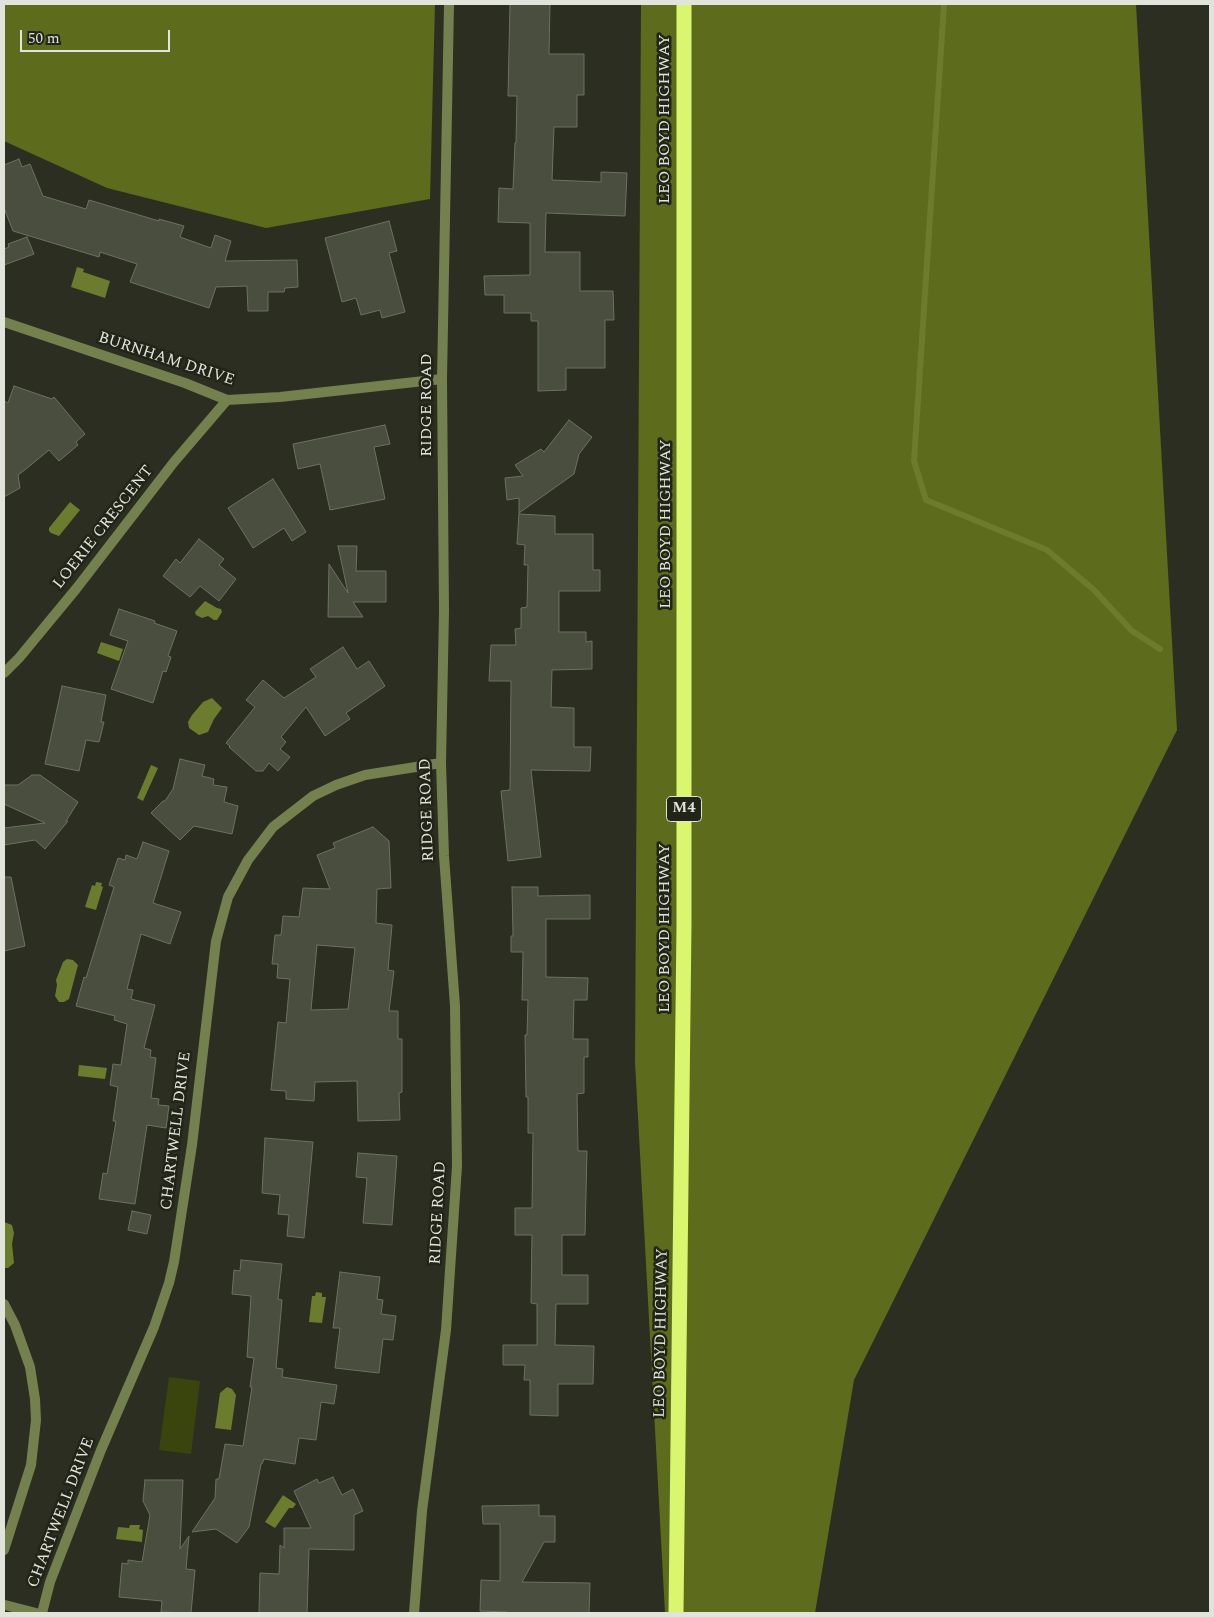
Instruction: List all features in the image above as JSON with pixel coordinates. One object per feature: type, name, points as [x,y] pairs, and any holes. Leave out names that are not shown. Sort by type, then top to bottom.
[{"type":"highway","name":"LEO BOYD HIGHWAY","points":[[676,1613],[684,925],[684,4]]},
{"type":"street","name":"RIDGE ROAD","points":[[414,1613],[422,1510],[446,1330],[457,1166],[455,1006],[444,856],[441,763],[444,611],[442,379],[449,4]]},
{"type":"street","name":"BURNHAM DRIVE","points":[[5,325],[186,383],[227,400],[280,397],[442,379]]},
{"type":"street","name":"LOERIE CRESCENT","points":[[4,673],[19,658],[76,589],[174,462],[227,400]]},
{"type":"street","name":"CHARTWELL DRIVE","points":[[42,1613],[50,1582],[101,1450],[154,1327],[169,1284],[192,1145],[216,941],[228,897],[248,860],[273,827],[313,796],[336,785],[365,775],[441,763]]},
{"type":"street","points":[[4,1304],[15,1325],[30,1367],[36,1420],[30,1466],[4,1550]]},
{"type":"street","points":[[5,1605],[36,1613]]},
{"type":"shaded area","points":[[4,4],[435,4],[430,199],[266,228],[107,188],[4,141]]},
{"type":"shaded area","points":[[641,4],[1136,4],[1177,730],[854,1380],[815,1613],[665,1613],[635,1062]]},
{"type":"shaded area","points":[[77,267],[84,269],[83,272],[110,281],[105,298],[71,287]]},
{"type":"shaded area","points":[[70,502],[80,510],[59,536],[51,533],[49,528]]},
{"type":"shaded area","points":[[205,601],[221,609],[222,612],[217,620],[208,616],[202,618],[196,615],[195,612]]},
{"type":"shaded area","points":[[101,642],[123,649],[119,661],[97,653]]},
{"type":"shaded area","points":[[212,698],[222,708],[208,732],[199,735],[189,728],[188,722],[203,702]]},
{"type":"shaded area","points":[[151,765],[158,768],[143,801],[137,798]]},
{"type":"shaded area","points":[[96,882],[102,883],[101,886],[103,887],[96,910],[85,907],[92,885],[95,886]]},
{"type":"shaded area","points":[[67,959],[73,960],[78,965],[69,999],[59,1002],[55,996],[56,980],[63,962]]},
{"type":"shaded area","points":[[79,1065],[107,1068],[105,1079],[78,1076]]},
{"type":"shaded area","points":[[4,1222],[12,1225],[14,1233],[12,1244],[14,1263],[8,1268],[4,1268]]},
{"type":"shaded area","points":[[316,1292],[322,1293],[322,1297],[326,1297],[322,1323],[309,1322],[312,1296],[315,1296]]},
{"type":"shaded area","points":[[169,1377],[200,1381],[191,1454],[159,1450]]},
{"type":"shaded area","points":[[227,1387],[232,1389],[236,1395],[231,1430],[215,1428],[220,1393]]},
{"type":"shaded area","points":[[283,1495],[296,1504],[293,1508],[289,1508],[275,1528],[265,1522]]},
{"type":"shaded area","points":[[130,1525],[140,1525],[139,1529],[143,1530],[142,1542],[116,1539],[118,1527],[129,1528]]},
{"type":"building","points":[[510,4],[550,4],[549,54],[584,54],[584,95],[577,95],[577,127],[554,127],[552,180],[601,182],[601,172],[627,173],[625,216],[546,213],[545,252],[580,252],[580,291],[613,291],[614,320],[605,320],[605,368],[566,368],[566,390],[538,391],[538,321],[531,321],[531,313],[504,313],[504,295],[485,295],[484,276],[530,275],[530,223],[498,222],[499,188],[513,189],[516,143],[517,96],[508,96]]},
{"type":"building","points":[[19,159],[22,167],[30,164],[43,196],[86,209],[89,200],[159,221],[159,219],[184,226],[180,237],[211,248],[215,235],[231,241],[225,261],[297,260],[298,287],[285,288],[284,292],[268,292],[268,311],[248,311],[247,286],[216,287],[209,308],[130,282],[137,264],[100,252],[99,257],[13,231],[4,208],[4,165]]},
{"type":"building","points":[[389,221],[397,251],[389,253],[405,312],[382,318],[380,310],[361,315],[356,298],[342,302],[325,238]]},
{"type":"building","points":[[27,237],[34,254],[4,265],[4,249],[9,247],[8,244]]},
{"type":"building","points":[[14,386],[52,399],[54,397],[85,434],[76,442],[78,445],[59,461],[49,450],[18,475],[20,488],[4,497],[4,401],[8,403]]},
{"type":"building","points":[[569,420],[592,437],[579,454],[574,474],[519,513],[519,498],[507,500],[505,478],[523,476],[515,465],[541,449],[544,452]]},
{"type":"building","points":[[385,425],[390,444],[374,447],[385,499],[330,510],[320,464],[298,469],[293,444]]},
{"type":"building","points":[[273,479],[306,532],[292,541],[284,528],[253,548],[228,508]]},
{"type":"building","points":[[519,514],[555,516],[555,534],[593,534],[593,570],[600,570],[600,591],[559,591],[559,632],[586,632],[586,642],[592,641],[592,669],[552,670],[551,707],[574,708],[574,747],[591,747],[590,771],[531,770],[541,857],[508,861],[501,791],[510,790],[511,681],[489,681],[491,645],[516,645],[515,629],[521,628],[521,608],[527,607],[528,565],[524,565],[525,545],[517,544]]},
{"type":"building","points":[[199,539],[224,559],[219,565],[236,579],[219,601],[200,586],[190,597],[163,576],[176,559],[180,563]]},
{"type":"building","points":[[338,546],[357,546],[356,571],[386,571],[386,602],[353,602],[363,617],[328,617],[329,564],[348,593]]},
{"type":"building","points":[[119,609],[155,621],[154,623],[177,631],[168,656],[171,657],[166,672],[163,671],[153,703],[111,689],[128,641],[110,635]]},
{"type":"building","points":[[343,647],[357,669],[369,661],[385,686],[346,713],[350,719],[325,736],[306,707],[281,737],[286,742],[280,749],[290,757],[278,771],[269,763],[263,771],[256,771],[229,747],[226,743],[255,707],[246,700],[263,680],[284,698],[316,677],[310,669]]},
{"type":"building","points":[[62,686],[106,695],[101,722],[104,722],[99,742],[86,740],[79,771],[45,764]]},
{"type":"building","points":[[180,759],[205,765],[202,776],[214,779],[213,785],[227,787],[224,802],[238,806],[232,834],[194,826],[180,840],[151,813],[165,801],[173,789]]},
{"type":"building","points":[[32,775],[40,775],[78,802],[66,821],[68,821],[45,849],[35,840],[4,845],[4,828],[45,823],[4,804],[4,785],[18,785]]},
{"type":"building","points":[[373,827],[389,841],[391,888],[377,889],[376,923],[392,925],[388,970],[394,971],[389,1011],[398,1011],[398,1039],[402,1039],[402,1092],[399,1093],[400,1120],[358,1121],[357,1081],[315,1082],[314,1101],[286,1099],[286,1091],[271,1090],[278,1022],[286,1023],[290,979],[277,978],[278,964],[272,964],[275,935],[281,935],[283,916],[299,917],[303,888],[330,889],[317,855],[335,848],[333,843]],"holes":[[[317,945],[355,948],[348,1009],[311,1010]]]},
{"type":"building","points":[[143,842],[169,851],[153,903],[181,912],[170,944],[141,934],[127,989],[133,990],[131,999],[155,1005],[144,1048],[151,1050],[150,1057],[156,1058],[151,1098],[159,1099],[158,1105],[169,1106],[166,1128],[147,1125],[135,1204],[99,1199],[103,1173],[107,1174],[116,1121],[113,1121],[118,1087],[110,1085],[113,1064],[121,1065],[127,1024],[114,1020],[115,1016],[76,1006],[114,887],[109,885],[118,858],[125,860],[126,855],[137,859]]},
{"type":"building","points":[[4,877],[11,877],[25,946],[4,951]]},
{"type":"building","points":[[512,887],[538,887],[538,896],[590,895],[590,919],[546,919],[546,977],[588,978],[587,1000],[574,1000],[573,1039],[588,1039],[588,1057],[584,1057],[584,1093],[577,1094],[578,1151],[587,1151],[585,1235],[562,1235],[562,1275],[588,1275],[588,1304],[556,1304],[555,1345],[594,1346],[593,1384],[558,1384],[558,1416],[530,1415],[530,1380],[524,1380],[525,1365],[503,1365],[503,1345],[537,1345],[537,1304],[531,1303],[532,1235],[515,1235],[515,1208],[532,1208],[533,1133],[528,1133],[528,1097],[526,1097],[525,1035],[527,1035],[528,1000],[522,1000],[523,952],[511,952],[511,936],[513,936]]},
{"type":"building","points":[[265,1138],[313,1142],[304,1238],[287,1236],[289,1215],[278,1214],[280,1195],[262,1193]]},
{"type":"building","points":[[358,1153],[397,1156],[392,1225],[363,1223],[367,1178],[356,1177]]},
{"type":"building","points":[[132,1211],[151,1215],[147,1234],[128,1230]]},
{"type":"building","points":[[241,1260],[282,1264],[278,1299],[282,1300],[276,1368],[283,1369],[282,1377],[337,1385],[334,1404],[321,1402],[316,1440],[299,1438],[295,1464],[264,1459],[261,1464],[249,1527],[237,1543],[216,1529],[192,1532],[215,1498],[216,1479],[219,1479],[225,1444],[243,1446],[252,1387],[250,1387],[254,1358],[247,1357],[251,1296],[232,1294],[234,1270],[240,1271]]},
{"type":"building","points":[[340,1272],[380,1277],[377,1299],[383,1300],[381,1314],[396,1316],[393,1340],[383,1339],[379,1373],[335,1368],[340,1328],[333,1328]]},
{"type":"building","points":[[333,1477],[342,1495],[353,1489],[363,1511],[354,1515],[354,1550],[309,1549],[307,1613],[259,1613],[260,1573],[279,1574],[280,1545],[284,1548],[284,1528],[311,1528],[294,1491],[317,1479],[319,1483]]},
{"type":"building","points":[[145,1480],[183,1480],[180,1549],[189,1536],[186,1569],[195,1570],[191,1613],[161,1612],[162,1601],[119,1597],[122,1563],[128,1564],[128,1560],[142,1562],[150,1515],[143,1501]]},
{"type":"building","points":[[539,1505],[539,1516],[555,1516],[555,1542],[544,1542],[522,1582],[590,1583],[589,1613],[507,1613],[480,1611],[481,1580],[500,1581],[500,1524],[483,1524],[482,1506]]},
{"type":"waterway","points":[[944,4],[914,461],[926,500],[1047,550],[1094,590],[1132,631],[1160,649]]}]
